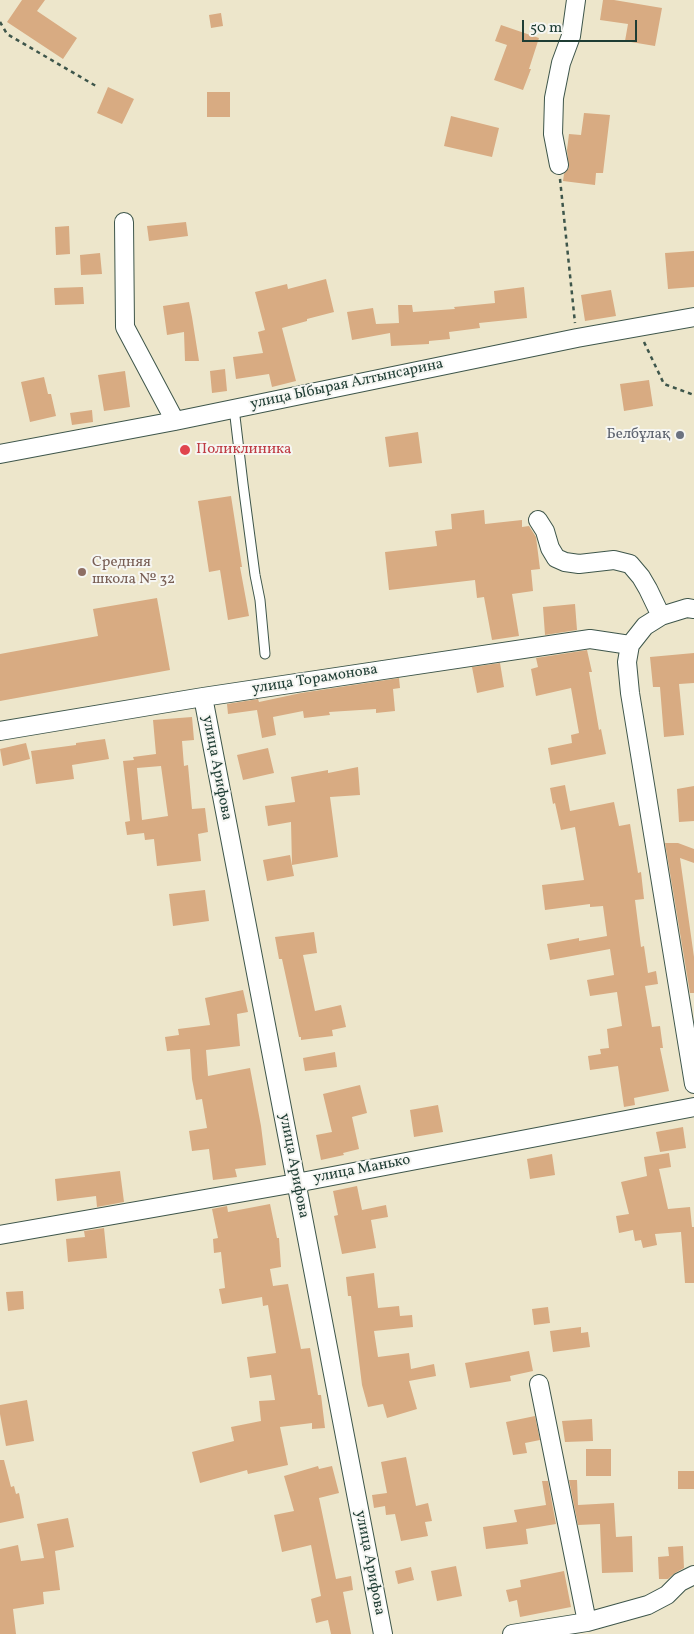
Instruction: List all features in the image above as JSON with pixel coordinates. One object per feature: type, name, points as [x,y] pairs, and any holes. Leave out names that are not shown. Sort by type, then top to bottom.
[{"type":"street","points":[[559,165],[553,134],[554,98],[561,63],[572,36],[576,0]]},
{"type":"street","points":[[124,222],[125,328],[175,421]]},
{"type":"street","name":"улица Ыбырая Алтынсарина","points":[[0,454],[175,421],[577,338],[694,317]]},
{"type":"street","points":[[538,520],[545,531],[550,548],[556,558],[565,562],[579,564],[614,560],[630,564],[641,577],[661,616]]},
{"type":"street","points":[[690,608],[661,616],[645,626],[630,645],[627,662],[630,693],[694,1084]]},
{"type":"street","name":"улица Торамонова","points":[[0,732],[203,697],[590,639],[630,645]]},
{"type":"street","name":"улица Арифова","points":[[203,697],[383,1634]]},
{"type":"street","name":"улица Манько","points":[[0,1235],[296,1183],[694,1107]]},
{"type":"street","points":[[539,1384],[587,1622]]},
{"type":"street","points":[[512,1634],[587,1622],[648,1606],[667,1594],[680,1582],[694,1575]]},
{"type":"lane","points":[[234,408],[255,575],[260,600],[265,654]]},
{"type":"path","points":[[0,22],[7,34],[96,86]]},
{"type":"path","points":[[559,165],[577,338]]},
{"type":"path","points":[[641,326],[644,344],[664,384],[694,395]]},
{"type":"building","points":[[22,0],[45,0],[37,11],[77,38],[63,59],[7,22]]},
{"type":"building","points":[[603,0],[662,8],[655,46],[625,41],[628,24],[600,20]]},
{"type":"building","points":[[221,13],[223,26],[211,28],[209,15]]},
{"type":"building","points":[[501,25],[539,38],[523,90],[494,80],[507,45],[495,41]]},
{"type":"building","points":[[108,87],[134,99],[122,124],[97,113]]},
{"type":"building","points":[[207,92],[230,92],[230,117],[207,117]]},
{"type":"building","points":[[584,113],[610,115],[603,173],[596,173],[595,185],[563,181],[564,174],[569,168],[567,150],[569,134],[581,135]]},
{"type":"building","points":[[451,116],[499,128],[492,157],[444,146]]},
{"type":"building","points":[[186,222],[188,236],[149,241],[147,226]]},
{"type":"building","points":[[69,226],[70,254],[56,255],[55,227]]},
{"type":"building","points":[[694,251],[694,287],[668,289],[665,253]]},
{"type":"building","points":[[100,253],[102,274],[81,275],[80,255]]},
{"type":"building","points":[[326,279],[334,312],[282,328],[296,381],[272,387],[269,374],[236,379],[233,357],[263,353],[258,332],[265,330],[255,292],[287,284],[288,289]]},
{"type":"building","points":[[83,287],[84,304],[55,305],[54,288]]},
{"type":"building","points":[[524,287],[527,318],[479,323],[480,328],[449,332],[450,339],[429,341],[429,344],[391,346],[390,333],[352,340],[347,312],[373,308],[376,324],[399,323],[398,305],[412,305],[413,312],[455,309],[454,307],[495,303],[494,291]]},
{"type":"building","points":[[611,290],[616,316],[585,321],[581,295]]},
{"type":"building","points":[[189,302],[199,361],[185,361],[184,332],[167,335],[163,306]]},
{"type":"building","points":[[225,369],[227,391],[212,393],[210,371]]},
{"type":"building","points":[[125,371],[130,407],[104,411],[98,375]]},
{"type":"building","points":[[44,377],[48,394],[51,394],[56,416],[30,422],[21,382]]},
{"type":"building","points":[[649,380],[653,406],[624,411],[620,384]]},
{"type":"building","points":[[92,410],[93,422],[72,425],[70,413]]},
{"type":"building","points":[[418,432],[422,463],[389,467],[385,437]]},
{"type":"building","points":[[231,496],[242,567],[240,567],[249,616],[228,620],[220,570],[209,572],[198,501]]},
{"type":"building","points":[[484,510],[485,524],[522,520],[522,527],[529,526],[536,537],[540,569],[531,570],[533,591],[512,594],[519,636],[492,640],[484,597],[477,598],[475,580],[389,590],[385,552],[437,546],[435,531],[452,529],[451,514]]},
{"type":"building","points":[[157,598],[170,670],[0,701],[0,654],[98,636],[93,609]]},
{"type":"building","points":[[575,604],[577,630],[545,635],[543,607]]},
{"type":"building","points":[[587,650],[592,672],[589,672],[599,730],[601,729],[606,754],[551,765],[548,748],[572,743],[571,735],[579,733],[571,688],[536,696],[531,669],[538,667],[536,658]]},
{"type":"building","points":[[694,653],[694,683],[679,684],[684,735],[664,737],[660,687],[653,687],[650,657]]},
{"type":"building","points":[[500,663],[504,687],[477,693],[472,667]]},
{"type":"building","points":[[399,678],[400,688],[393,689],[395,711],[376,713],[376,709],[329,712],[330,715],[304,718],[303,711],[273,717],[276,735],[262,738],[257,710],[228,714],[227,704],[258,699],[259,702],[301,693]]},
{"type":"building","points":[[192,717],[194,740],[182,741],[184,766],[188,765],[192,809],[205,808],[208,832],[198,834],[201,861],[157,866],[154,839],[145,840],[144,833],[127,835],[125,822],[130,821],[123,761],[134,760],[133,757],[156,754],[153,720]],"holes":[[[161,766],[168,816],[142,820],[137,768]]]},
{"type":"building","points":[[105,739],[109,759],[72,765],[74,779],[36,784],[31,751]]},
{"type":"building","points":[[26,743],[30,759],[3,766],[0,749]]},
{"type":"building","points":[[268,748],[274,773],[243,780],[237,755]]},
{"type":"building","points":[[358,767],[360,795],[330,797],[338,857],[292,865],[291,822],[268,826],[265,806],[295,802],[291,777],[328,770],[328,773]]},
{"type":"building","points":[[565,785],[570,811],[614,802],[619,826],[630,824],[638,873],[641,872],[644,899],[635,900],[641,947],[644,946],[648,973],[656,971],[658,984],[645,986],[652,1027],[660,1026],[663,1048],[660,1048],[669,1091],[634,1098],[635,1105],[624,1107],[618,1066],[590,1070],[588,1056],[601,1054],[600,1049],[609,1048],[607,1029],[622,1026],[617,992],[590,996],[587,980],[614,975],[610,949],[550,960],[547,944],[579,938],[579,941],[607,936],[603,906],[590,907],[590,904],[545,910],[542,885],[584,880],[575,827],[561,830],[555,803],[553,804],[550,788]]},
{"type":"building","points":[[694,786],[694,821],[679,822],[677,789]]},
{"type":"building","points":[[665,843],[678,843],[694,849],[694,863],[680,858],[694,957],[694,993],[690,993]]},
{"type":"building","points":[[290,855],[294,876],[267,881],[263,860]]},
{"type":"building","points":[[205,890],[209,921],[173,926],[169,894]]},
{"type":"building","points":[[314,932],[317,953],[303,955],[315,1011],[341,1005],[346,1027],[332,1030],[333,1036],[301,1040],[282,959],[279,959],[275,937]]},
{"type":"building","points":[[243,990],[248,1012],[237,1014],[240,1046],[206,1050],[208,1076],[250,1068],[266,1165],[235,1169],[237,1177],[213,1180],[209,1149],[192,1151],[189,1131],[207,1128],[202,1099],[196,1100],[192,1079],[190,1049],[167,1051],[165,1037],[179,1035],[178,1029],[210,1025],[205,998]]},
{"type":"building","points":[[335,1052],[337,1067],[305,1071],[303,1058]]},
{"type":"building","points":[[360,1085],[367,1113],[352,1117],[359,1149],[343,1153],[344,1155],[321,1160],[316,1135],[332,1132],[323,1094]]},
{"type":"building","points":[[438,1105],[443,1132],[414,1137],[410,1110]]},
{"type":"building","points":[[683,1127],[686,1148],[660,1152],[656,1132]]},
{"type":"building","points":[[669,1153],[671,1167],[659,1169],[668,1209],[690,1207],[692,1227],[694,1227],[694,1283],[685,1283],[681,1232],[655,1234],[657,1245],[643,1248],[641,1240],[635,1241],[633,1230],[619,1233],[616,1216],[629,1214],[621,1182],[647,1176],[644,1157]]},
{"type":"building","points":[[552,1154],[555,1175],[530,1179],[527,1159]]},
{"type":"building","points":[[120,1171],[124,1202],[97,1207],[96,1196],[57,1201],[55,1179]]},
{"type":"building","points":[[357,1186],[362,1210],[386,1205],[388,1217],[371,1220],[376,1248],[342,1254],[334,1216],[338,1215],[333,1191]]},
{"type":"building","points":[[270,1204],[277,1238],[279,1238],[281,1267],[270,1269],[273,1286],[288,1284],[301,1349],[310,1348],[318,1395],[321,1395],[325,1428],[312,1429],[312,1423],[280,1427],[288,1465],[248,1474],[247,1470],[200,1483],[192,1452],[234,1441],[231,1427],[261,1421],[259,1401],[275,1400],[271,1375],[250,1378],[247,1357],[276,1353],[268,1305],[263,1306],[262,1297],[222,1304],[219,1289],[225,1288],[221,1252],[214,1253],[213,1239],[218,1238],[212,1209],[227,1206],[228,1212]]},
{"type":"building","points":[[104,1228],[107,1258],[68,1262],[66,1239],[85,1237],[84,1231]]},
{"type":"building","points":[[374,1273],[378,1308],[399,1306],[400,1316],[412,1315],[413,1327],[374,1331],[378,1357],[409,1353],[411,1369],[434,1364],[436,1376],[409,1381],[417,1409],[387,1418],[383,1404],[368,1407],[362,1385],[351,1296],[348,1296],[346,1277]]},
{"type":"building","points":[[23,1291],[24,1309],[8,1311],[6,1292]]},
{"type":"building","points":[[548,1307],[550,1323],[534,1325],[532,1309]]},
{"type":"building","points":[[581,1327],[581,1333],[588,1332],[590,1347],[553,1352],[550,1331]]},
{"type":"building","points":[[529,1351],[533,1371],[510,1376],[511,1381],[470,1388],[465,1363]]},
{"type":"building","points":[[27,1400],[34,1441],[6,1446],[0,1405]]},
{"type":"building","points":[[535,1416],[540,1440],[525,1443],[527,1453],[513,1455],[506,1422]]},
{"type":"building","points":[[592,1419],[593,1441],[565,1442],[562,1421]]},
{"type":"building","points":[[586,1449],[611,1449],[611,1476],[586,1476]]},
{"type":"building","points":[[406,1457],[416,1506],[428,1503],[432,1521],[425,1522],[428,1536],[401,1541],[395,1514],[386,1515],[385,1506],[374,1508],[372,1495],[387,1493],[381,1462]]},
{"type":"building","points":[[0,1460],[4,1460],[11,1487],[14,1486],[16,1494],[19,1493],[24,1518],[0,1523]]},
{"type":"building","points":[[318,1466],[319,1469],[332,1466],[339,1493],[319,1498],[336,1579],[351,1576],[353,1590],[343,1592],[351,1634],[331,1634],[328,1620],[316,1623],[311,1599],[321,1596],[311,1545],[282,1552],[274,1515],[294,1511],[284,1476]]},
{"type":"building","points":[[678,1471],[694,1471],[694,1489],[678,1489]]},
{"type":"building","points":[[569,1480],[577,1480],[578,1505],[614,1503],[616,1537],[632,1536],[633,1572],[602,1573],[600,1524],[578,1525]]},
{"type":"building","points":[[542,1481],[548,1481],[556,1524],[526,1529],[528,1544],[486,1549],[483,1527],[517,1522],[514,1510],[546,1505]]},
{"type":"building","points":[[68,1518],[74,1547],[55,1551],[60,1590],[43,1592],[44,1604],[13,1609],[16,1634],[0,1634],[0,1549],[18,1545],[21,1561],[44,1558],[37,1524]]},
{"type":"building","points":[[683,1546],[684,1568],[668,1579],[659,1579],[658,1557],[669,1556],[668,1547]]},
{"type":"building","points":[[456,1566],[462,1596],[437,1601],[431,1571]]},
{"type":"building","points":[[411,1567],[414,1580],[398,1584],[395,1571]]},
{"type":"building","points":[[564,1571],[571,1607],[520,1617],[517,1600],[509,1602],[506,1590],[521,1587],[520,1580]]},
{"type":"place","name":"Белбұлақ","points":[[680,435]]},
{"type":"place","name":"Поликлиника","points":[[185,450]]},
{"type":"place","name":"Средняя школа № 32","points":[[82,572]]}]
